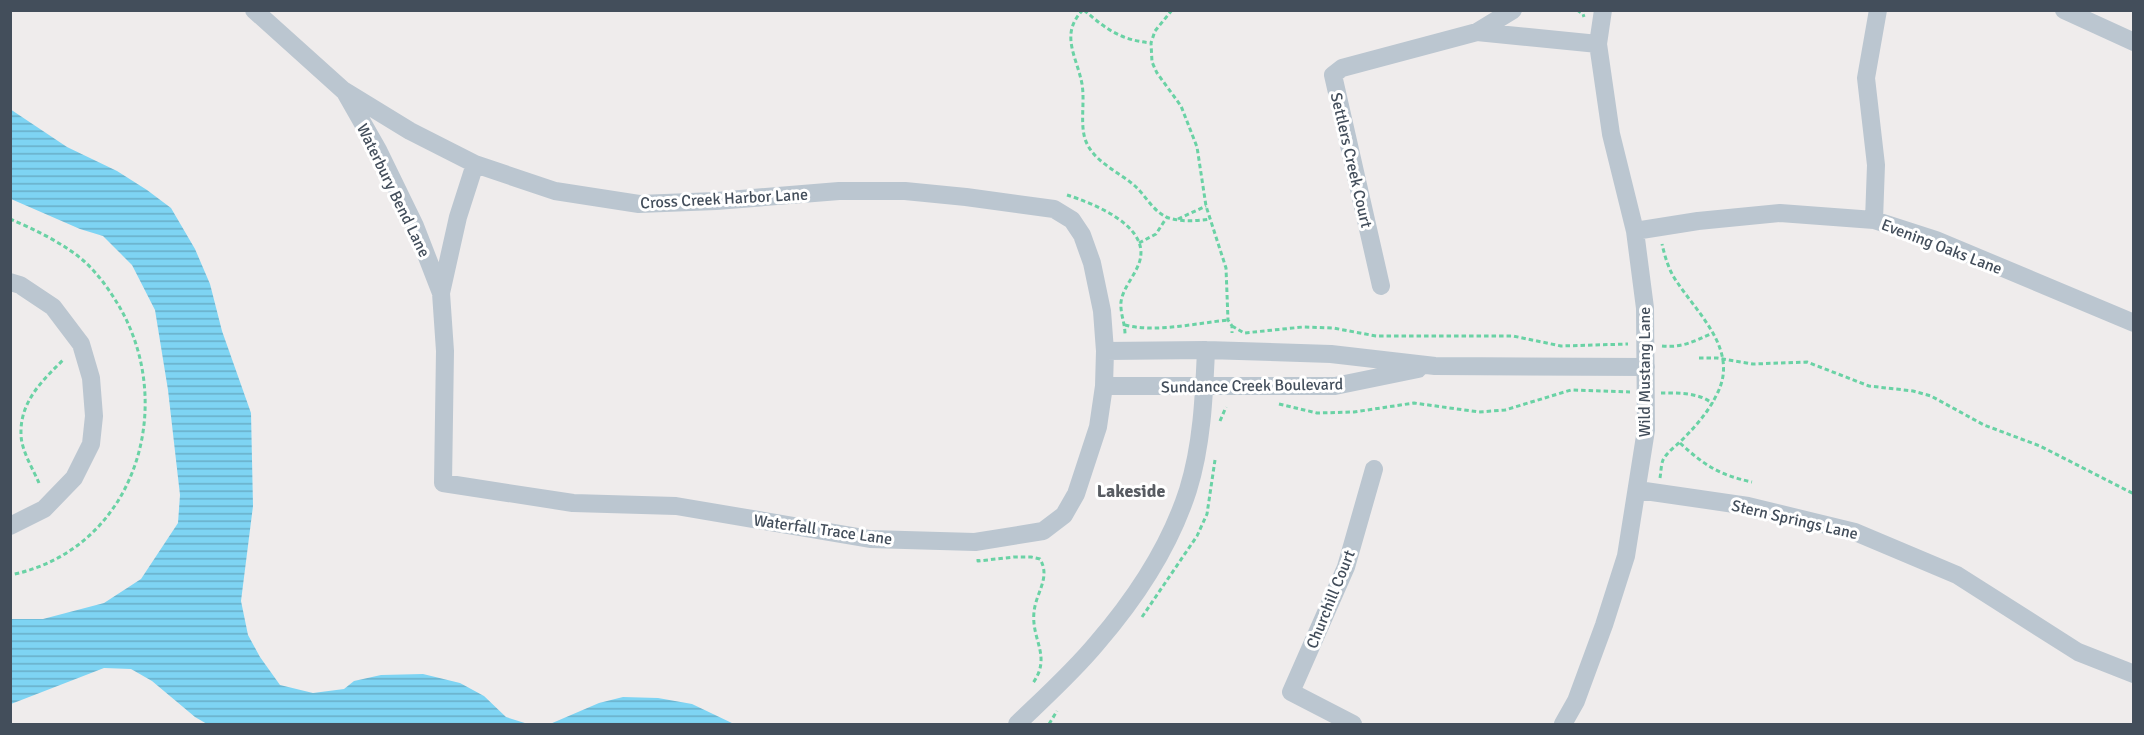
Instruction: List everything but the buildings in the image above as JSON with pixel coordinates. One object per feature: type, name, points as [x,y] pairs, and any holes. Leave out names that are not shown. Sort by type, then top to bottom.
[{"type":"street","name":"Cross Creek Harbor Lane","points":[[254,10],[344,90],[410,131],[475,164],[555,191],[639,204],[716,201],[839,191],[905,191],[966,196],[1054,209],[1072,220],[1082,235],[1092,263],[1102,312],[1105,351]]},
{"type":"street","name":"Settlers Creek Court","points":[[1381,286],[1333,75],[1342,68],[1477,32],[1513,10]]},
{"type":"street","name":"Wild Mustang Lane","points":[[1563,724],[1576,701],[1626,556],[1646,430],[1645,308],[1635,231],[1611,134],[1598,44],[1603,10]]},
{"type":"street","points":[[1874,220],[1876,165],[1866,78],[1878,10]]},
{"type":"street","points":[[2064,10],[2133,42]]},
{"type":"street","name":"Settlers Creek Court","points":[[1477,32],[1598,44]]},
{"type":"street","name":"Waterbury Bend Lane","points":[[344,90],[397,188],[415,226],[441,293]]},
{"type":"street","name":"Waterbury Bend Lane","points":[[443,483],[445,351],[441,293],[458,217],[475,164]]},
{"type":"street","name":"Evening Oaks Lane","points":[[1635,231],[1698,221],[1779,213],[1874,220],[1936,240],[2133,323]]},
{"type":"street","points":[[10,282],[20,285],[53,308],[81,344],[91,378],[94,416],[91,444],[74,478],[44,510],[10,526]]},
{"type":"street","points":[[1017,724],[1097,644],[1132,599],[1165,545],[1188,490],[1200,438],[1206,350]]},
{"type":"street","name":"Sundance Creek Boulevard","points":[[1105,351],[1206,350],[1330,354],[1435,366],[1646,367]]},
{"type":"street","name":"Waterfall Trace Lane","points":[[443,483],[573,503],[676,506],[870,539],[975,542],[1043,531],[1064,515],[1076,494],[1098,427],[1104,386],[1105,351]]},
{"type":"street","name":"Sundance Creek Boulevard","points":[[1104,386],[1335,386],[1435,366]]},
{"type":"street","name":"Churchill Court","points":[[1353,724],[1291,692],[1346,567],[1374,469]]},
{"type":"street","name":"Stern Springs Lane","points":[[1638,490],[1748,506],[1855,532],[1957,575],[2079,652],[2133,674]]},
{"type":"path","points":[[1151,43],[1121,37],[1102,26],[1084,10],[1073,22],[1071,33],[1073,56],[1082,83],[1085,138],[1090,150],[1101,161],[1132,183],[1158,211],[1167,217],[1194,221],[1210,219]]},
{"type":"path","points":[[1172,10],[1155,31],[1151,43],[1152,62],[1181,106],[1191,127],[1197,147],[1206,206],[1226,268],[1228,320],[1232,326],[1244,333],[1303,327],[1333,328],[1376,336],[1513,336],[1561,346],[1646,344],[1676,347],[1713,333]]},
{"type":"path","points":[[1067,195],[1088,202],[1124,223],[1135,234],[1139,243],[1141,258],[1121,304],[1126,351]]},
{"type":"path","points":[[1176,219],[1206,206]]},
{"type":"path","points":[[1139,243],[1156,234],[1167,217]]},
{"type":"path","points":[[1657,493],[1663,460],[1713,404],[1724,373],[1724,360],[1713,333],[1672,272],[1663,246],[1661,227]]},
{"type":"path","points":[[1103,328],[1125,325],[1135,328],[1153,328],[1228,320]]},
{"type":"path","points":[[1231,351],[1232,326]]},
{"type":"path","points":[[1699,358],[1717,358],[1753,364],[1807,362],[1869,386],[1913,391],[1931,396],[1984,425],[2040,446],[2133,494]]},
{"type":"path","points":[[39,483],[21,436],[23,410],[38,385],[64,359]]},
{"type":"path","points":[[1228,387],[1226,407],[1234,405]]},
{"type":"path","points":[[1271,404],[1317,413],[1354,412],[1414,403],[1479,412],[1505,410],[1571,390],[1690,395],[1708,400],[1713,404]]},
{"type":"path","points":[[1680,443],[1701,462],[1718,473],[1752,482]]},
{"type":"path","points":[[975,542],[978,561],[1031,557],[1040,559],[1044,567],[1045,577],[1034,612],[1042,666],[1039,675],[1030,687]]},
{"type":"water","points":[[10,109],[67,147],[117,171],[171,208],[195,249],[210,284],[222,331],[251,413],[253,506],[241,601],[248,635],[280,685],[313,693],[344,689],[354,681],[381,675],[423,674],[460,683],[484,696],[506,717],[528,724],[207,724],[195,717],[152,681],[131,669],[104,668],[11,704],[11,619],[43,619],[104,603],[141,579],[178,523],[180,495],[168,390],[155,310],[132,265],[103,236],[80,229],[11,199]]},
{"type":"water","points":[[623,697],[658,698],[692,704],[734,724],[550,724],[599,703]]},
{"type":"district","name":"Lakeside","points":[[1131,491]]}]
